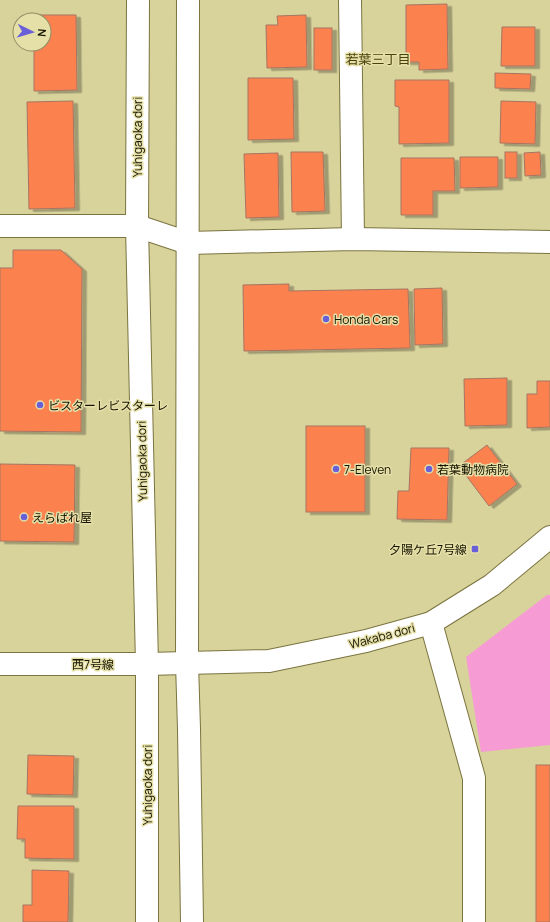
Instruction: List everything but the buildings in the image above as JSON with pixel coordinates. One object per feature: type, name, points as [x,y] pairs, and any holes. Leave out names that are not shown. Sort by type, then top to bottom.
[{"type":"main road","name":"Yuhigaoka dori","points":[[138,0],[137,226],[147,664],[147,922]]},
{"type":"main road","points":[[188,0],[187,663],[190,730],[192,922]]},
{"type":"main road","points":[[350,0],[353,239]]},
{"type":"main road","points":[[0,226],[137,226],[188,243],[353,239],[550,242]]},
{"type":"main road","name":"Wakaba dori","points":[[187,663],[269,661],[366,641],[431,623],[492,585],[549,540]]},
{"type":"main road","points":[[431,623],[474,778],[474,922]]},
{"type":"main road","name":"西7号線","points":[[0,664],[187,663]]},
{"type":"shaded area","points":[[547,595],[550,595],[550,745],[481,752],[466,657]]},
{"type":"place","name":"Honda Cars","points":[[326,319]]},
{"type":"place","name":"ビスターレビスターレ","points":[[40,405]]},
{"type":"place","name":"7-Eleven","points":[[336,469]]},
{"type":"place","name":"若葉動物病院","points":[[429,469]]},
{"type":"place","name":"えらばれ屋","points":[[24,517]]},
{"type":"place","name":"夕陽ケ丘7号線","points":[[475,549]]},
{"type":"district","name":"若葉三丁目","points":[[378,59]]}]
